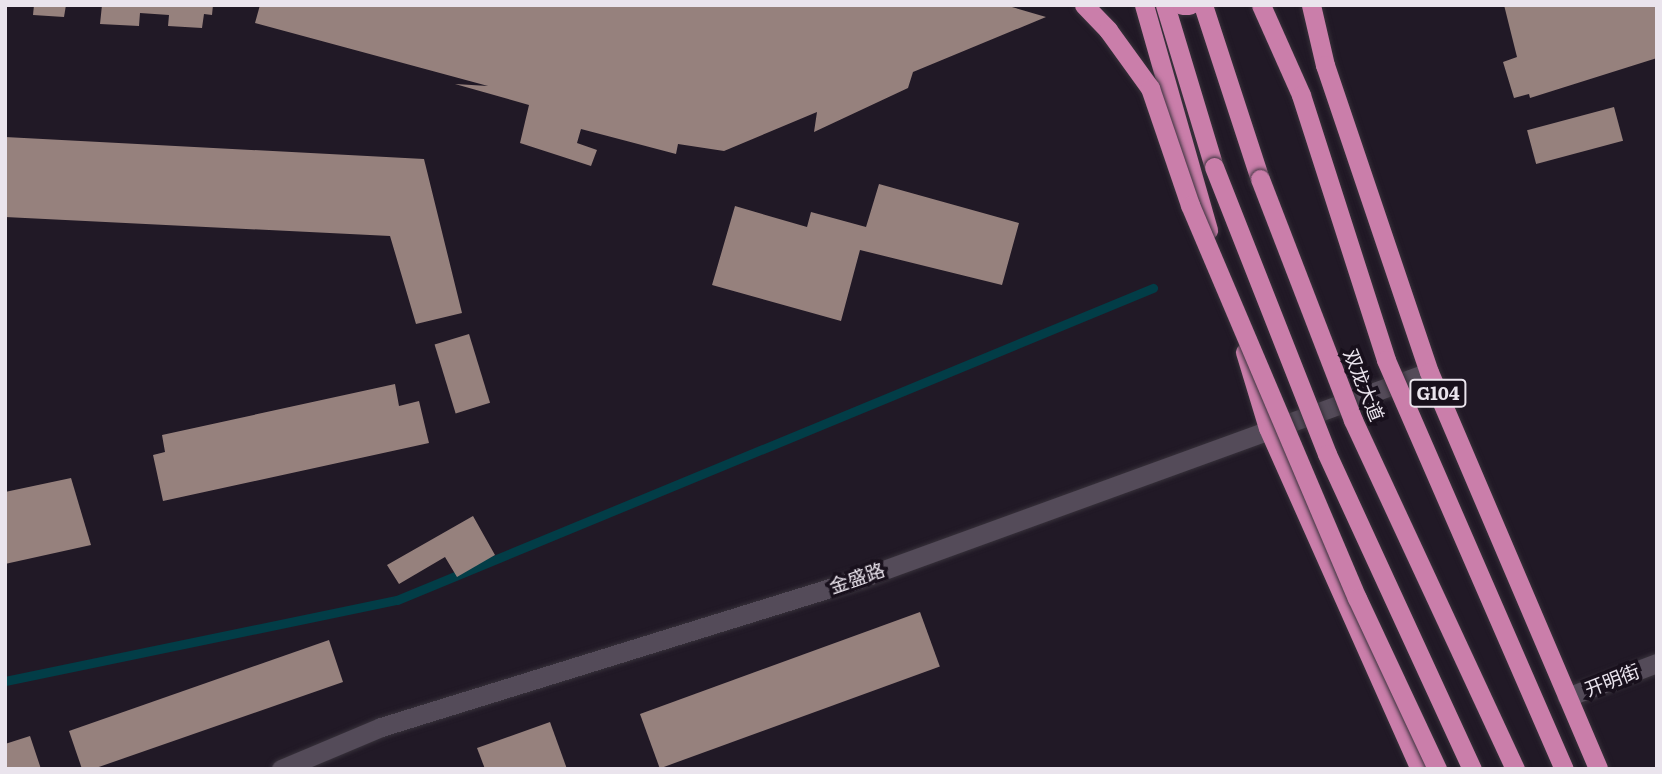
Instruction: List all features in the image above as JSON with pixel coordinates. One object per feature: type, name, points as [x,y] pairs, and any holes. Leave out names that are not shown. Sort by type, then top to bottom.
[{"type":"highway","points":[[1084,5],[1108,30],[1150,88],[1201,231],[1357,598],[1437,769]]},
{"type":"highway","points":[[1144,5],[1268,428],[1420,769]]},
{"type":"highway","points":[[1165,5],[1214,167],[1327,454],[1472,769]]},
{"type":"highway","points":[[1182,5],[1189,5]]},
{"type":"highway","name":"双龙大道","points":[[1203,5],[1260,179],[1353,420],[1515,769]]},
{"type":"highway","points":[[1261,5],[1301,95],[1386,360],[1564,769]]},
{"type":"highway","name":"G104","points":[[1311,5],[1325,65],[1429,373],[1598,769]]},
{"type":"street","name":"金盛路","points":[[281,769],[381,727],[859,579],[1268,428],[1429,373]]},
{"type":"street","name":"开明街","points":[[1567,697],[1657,663]]},
{"type":"building","points":[[34,5],[66,5],[64,17],[33,15]]},
{"type":"building","points":[[102,5],[213,5],[212,15],[204,14],[202,28],[168,26],[169,15],[140,13],[139,26],[100,24]]},
{"type":"building","points":[[260,5],[1005,5],[1046,17],[913,72],[908,88],[814,132],[817,112],[724,151],[678,144],[676,154],[581,129],[577,143],[597,150],[591,166],[520,143],[529,105],[455,84],[488,86],[255,23]]},
{"type":"building","points":[[1504,5],[1657,5],[1657,58],[1530,98],[1529,94],[1514,98],[1503,62],[1517,57]]},
{"type":"building","points":[[1614,107],[1623,141],[1536,164],[1527,130]]},
{"type":"building","points":[[5,137],[424,159],[462,313],[416,324],[390,236],[5,217]]},
{"type":"building","points":[[879,184],[1019,223],[1002,285],[860,250],[841,321],[712,285],[735,206],[807,227],[811,212],[866,227]]},
{"type":"building","points":[[469,334],[490,403],[456,413],[435,345]]},
{"type":"building","points":[[395,384],[399,406],[419,401],[429,443],[163,501],[153,455],[165,452],[162,435]]},
{"type":"building","points":[[71,478],[91,545],[5,564],[5,492]]},
{"type":"building","points":[[473,516],[495,555],[457,577],[445,557],[399,584],[387,565]]},
{"type":"building","points":[[920,612],[940,667],[660,768],[640,714]]},
{"type":"building","points":[[329,640],[343,682],[93,769],[82,769],[69,731]]},
{"type":"building","points":[[550,722],[567,769],[485,769],[477,748]]},
{"type":"building","points":[[30,736],[41,769],[5,769],[5,744]]},
{"type":"waterway","points":[[5,681],[397,600],[1153,288]]}]
